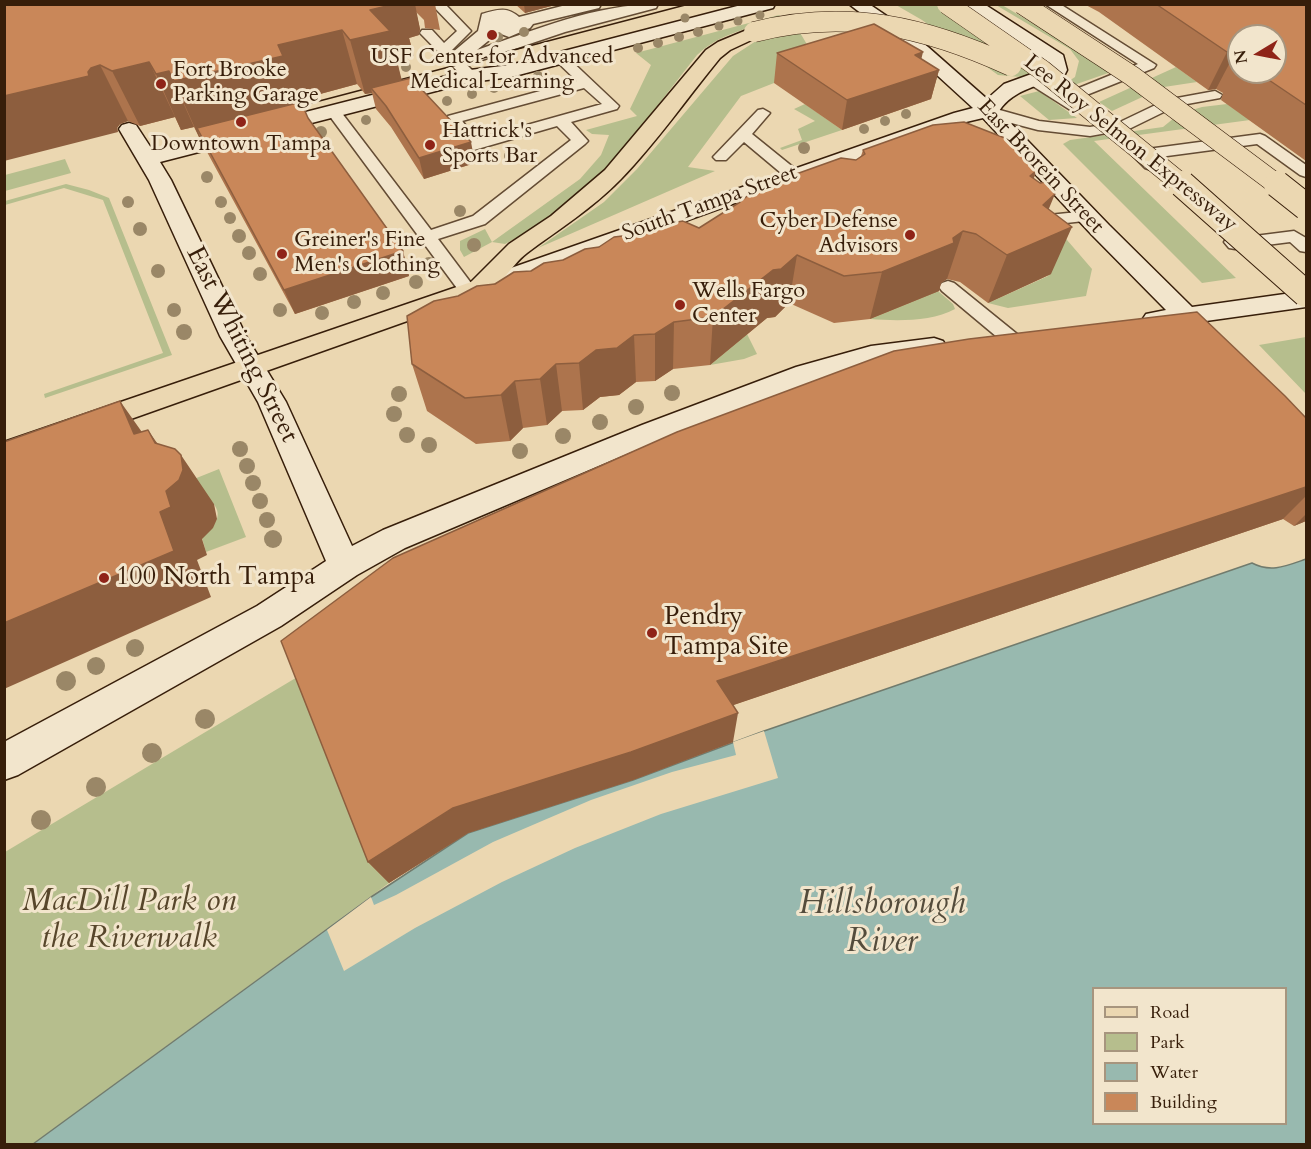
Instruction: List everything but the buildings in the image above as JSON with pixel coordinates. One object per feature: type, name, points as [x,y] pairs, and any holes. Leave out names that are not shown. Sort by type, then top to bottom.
[{"type":"main road","name":"Lee Roy Selmon Expressway","points":[[947,4],[1018,52],[1103,120],[1306,294]]},
{"type":"main road","name":"Lee Roy Selmon Expressway","points":[[1022,4],[1112,61],[1166,99],[1306,207]]},
{"type":"main road","points":[[474,289],[517,249],[566,216],[613,175],[713,54],[724,46],[754,32],[782,25],[821,21],[904,28],[977,50],[1103,120]]},
{"type":"main road","name":"South Tampa Street","points":[[4,453],[474,289]]},
{"type":"street","points":[[593,4],[521,22],[524,24],[509,32],[501,27],[515,23],[505,14],[488,18],[487,33],[462,52],[467,59],[559,28],[650,4]]},
{"type":"street","points":[[470,76],[501,62],[715,4]]},
{"type":"street","points":[[147,159],[470,76],[511,70],[560,58],[767,4]]},
{"type":"street","name":"East Brorein Street","points":[[857,4],[908,38],[943,67],[1211,343]]},
{"type":"street","points":[[972,4],[1056,59],[1058,70],[1008,89],[996,99],[988,111]]},
{"type":"street","name":"South Tampa Street","points":[[474,289],[763,185],[794,183],[961,117],[988,111]]},
{"type":"street","name":"East Whiting Street","points":[[129,129],[160,180],[250,366],[272,402],[345,566]]},
{"type":"street","points":[[1133,323],[1306,299]]},
{"type":"street","points":[[4,762],[269,616],[345,566],[416,530],[652,432],[806,374],[871,355],[1021,337]]},
{"type":"lane","points":[[437,4],[465,31],[444,50]]},
{"type":"lane","points":[[1051,4],[1149,65],[1064,99]]},
{"type":"lane","points":[[819,19],[843,37]]},
{"type":"lane","points":[[427,33],[470,76]]},
{"type":"lane","points":[[887,43],[908,38]]},
{"type":"lane","points":[[560,58],[612,106],[474,145],[453,119],[587,83]]},
{"type":"lane","points":[[1033,80],[1103,120]]},
{"type":"lane","points":[[988,111],[1047,129],[1082,131],[1103,120],[1142,119],[1168,104],[1215,96]]},
{"type":"lane","points":[[333,111],[427,237],[474,289]]},
{"type":"lane","points":[[721,158],[763,113]]},
{"type":"lane","points":[[427,237],[479,220],[580,141],[560,120]]},
{"type":"lane","points":[[743,134],[794,183]]},
{"type":"lane","points":[[1302,239],[1235,244],[1140,155],[1260,139],[1306,172]]},
{"type":"lane","points":[[1022,223],[1087,216]]},
{"type":"lane","points":[[948,287],[1021,337]]},
{"type":"green space","points":[[896,5],[961,5],[1039,56],[1035,74],[1021,77],[998,75],[922,20]]},
{"type":"green space","points":[[996,5],[1002,5],[1114,71],[1074,85],[1069,81],[1075,77],[1079,61],[1070,49]]},
{"type":"green space","points":[[779,15],[799,31],[821,68],[741,96],[688,167],[715,171],[538,248],[604,202],[637,169],[733,56],[756,41],[760,25],[726,36],[697,55],[612,164],[588,189],[531,230],[505,244],[492,242],[580,179],[601,155],[609,135],[592,134],[586,130],[637,116],[630,109],[651,65],[636,53]]},
{"type":"green space","points":[[1176,67],[1197,82],[1164,87],[1112,111],[1099,102]]},
{"type":"green space","points":[[1039,91],[1077,118],[1049,120],[1020,96]]},
{"type":"green space","points":[[805,104],[842,130],[782,150],[780,148],[802,140],[798,129],[815,121],[794,109]]},
{"type":"green space","points":[[1227,104],[1250,120],[1094,141],[1236,278],[1202,283],[1063,144],[1070,140],[1163,127],[1179,114],[1202,107]]},
{"type":"green space","points":[[65,159],[71,173],[5,191],[5,175]]},
{"type":"green space","points":[[66,184],[109,198],[172,355],[45,398],[44,394],[163,353],[103,200],[64,188],[5,205],[5,201]]},
{"type":"green space","points":[[485,229],[492,242],[464,257],[460,250],[460,241]]},
{"type":"green space","points":[[1061,233],[1092,269],[1086,296],[1008,308],[988,303],[1048,276]]},
{"type":"green space","points":[[938,291],[953,304],[955,309],[924,318],[870,319]]},
{"type":"green space","points":[[747,334],[757,354],[744,359],[710,365]]},
{"type":"green space","points":[[1306,337],[1306,394],[1259,345]]},
{"type":"green space","points":[[219,469],[246,537],[206,552],[202,538],[216,522],[218,513],[207,497],[184,483]]},
{"type":"green space","name":"MacDill Park on the Riverwalk","points":[[304,673],[389,883],[33,1144],[5,1144],[5,852]]},
{"type":"water","name":"Hillsborough River","points":[[1306,559],[1306,1144],[33,1144],[371,897],[468,833],[633,780],[764,731],[1252,563],[1266,568],[1285,566]]},
{"type":"pier","points":[[764,731],[778,778],[661,814],[575,848],[502,882],[415,928],[344,971],[327,930],[371,897],[374,905],[493,842],[591,800],[672,772],[736,755],[733,742]]},
{"type":"tram line","points":[[285,110],[689,4]]},
{"type":"place","name":"USF Center for Advanced Medical Learning","points":[[492,35]]},
{"type":"place","name":"Fort Brooke Parking Garage","points":[[161,84]]},
{"type":"place","name":"Downtown Tampa","points":[[241,122]]},
{"type":"place","name":"Hattrick's Sports Bar","points":[[430,145]]},
{"type":"place","name":"Cyber Defense Advisors","points":[[910,235]]},
{"type":"place","name":"Greiner's Fine Men's Clothing","points":[[282,254]]},
{"type":"place","name":"Wells Fargo Center","points":[[680,305]]},
{"type":"place","name":"100 North Tampa","points":[[104,578]]},
{"type":"place","name":"Pendry Tampa Site","points":[[652,633]]}]
